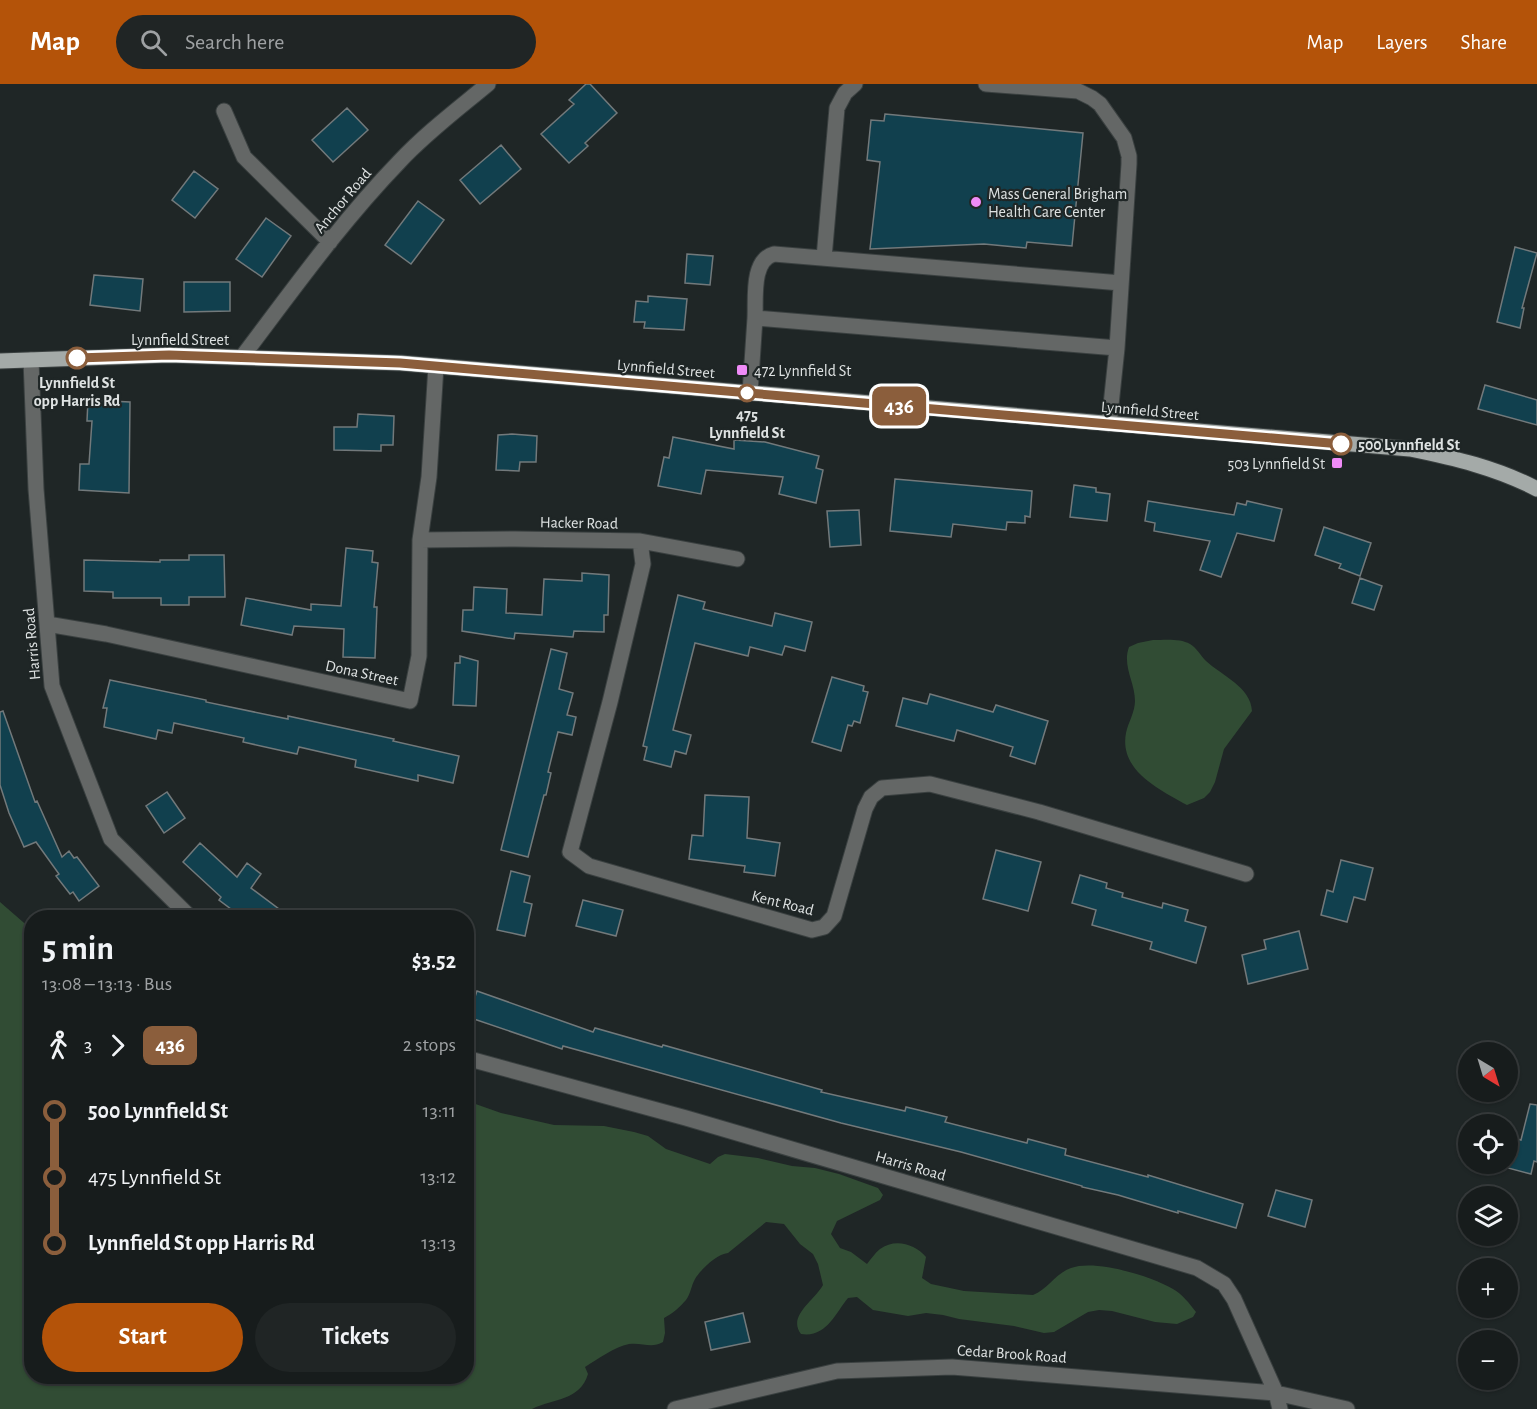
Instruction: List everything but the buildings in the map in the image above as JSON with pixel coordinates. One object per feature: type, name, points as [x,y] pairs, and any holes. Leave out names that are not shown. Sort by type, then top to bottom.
[{"type":"main road","name":"Lynnfield Street","points":[[0,361],[169,355],[436,366],[1410,449],[1459,458],[1516,478],[1537,489]]},
{"type":"street","name":"Anchor Road","points":[[242,357],[330,242],[401,159],[488,84]]},
{"type":"street","points":[[824,258],[837,108],[845,93],[855,84]]},
{"type":"street","points":[[986,84],[1078,91],[1100,104],[1118,129],[1129,156],[1117,348],[1109,424]]},
{"type":"street","points":[[225,111],[244,157],[330,242]]},
{"type":"street","points":[[750,393],[758,271],[764,258],[777,254],[1121,283]]},
{"type":"street","points":[[755,318],[1117,348]]},
{"type":"street","name":"Harris Road","points":[[31,360],[36,489],[52,686],[111,839],[183,910]]},
{"type":"street","name":"Dona Street","points":[[47,624],[106,634],[410,701],[420,656],[420,540],[429,477],[436,366]]},
{"type":"street","name":"Hacker Road","points":[[420,540],[640,541],[737,559]]},
{"type":"street","name":"Kent Road","points":[[640,541],[643,564],[610,702],[570,852],[589,866],[812,930],[824,927],[834,916],[865,809],[871,797],[882,788],[930,784],[1039,812],[1246,874]]},
{"type":"street","name":"Harris Road","points":[[474,1060],[698,1122],[1197,1268],[1224,1284],[1234,1299],[1276,1393],[1280,1409]]},
{"type":"street","name":"Cedar Brook Road","points":[[675,1409],[837,1371],[952,1366],[1276,1393],[1347,1409]]},
{"type":"green space","points":[[1153,640],[1177,640],[1192,645],[1206,661],[1241,688],[1252,711],[1224,749],[1210,792],[1204,798],[1187,805],[1143,777],[1128,758],[1125,746],[1126,733],[1135,701],[1127,654],[1129,647]]},
{"type":"green space","points":[[0,902],[24,923],[24,1384],[474,1384],[474,1103],[501,1113],[554,1125],[604,1126],[634,1132],[648,1136],[666,1149],[710,1164],[725,1154],[758,1158],[839,1174],[878,1188],[883,1195],[880,1200],[837,1221],[831,1234],[840,1248],[851,1252],[867,1264],[878,1251],[886,1246],[898,1243],[911,1246],[926,1257],[922,1278],[931,1284],[964,1291],[1033,1295],[1071,1268],[1108,1267],[1137,1274],[1173,1289],[1196,1312],[1193,1317],[1177,1324],[1155,1322],[1099,1310],[1088,1312],[1054,1332],[1044,1333],[943,1315],[926,1313],[908,1316],[873,1310],[857,1297],[848,1298],[823,1329],[810,1334],[801,1334],[797,1321],[804,1308],[823,1285],[818,1264],[813,1254],[800,1244],[784,1224],[766,1222],[728,1253],[714,1259],[701,1271],[686,1300],[664,1318],[663,1342],[654,1345],[629,1344],[612,1350],[585,1367],[588,1374],[584,1383],[573,1394],[532,1409],[0,1409]]},
{"type":"bus line","name":"436","points":[[77,358],[169,355],[400,363],[1341,444]]},
{"type":"place","name":"Mass General Brigham Health Care Center","points":[[976,202]]},
{"type":"place","name":"Lynnfield St opp Harris Rd","points":[[77,358]]},
{"type":"place","name":"472 Lynnfield St","points":[[742,370]]},
{"type":"place","name":"475 Lynnfield St","points":[[747,393]]},
{"type":"place","name":"500 Lynnfield St","points":[[1341,444]]},
{"type":"place","name":"503 Lynnfield St","points":[[1337,463]]}]
